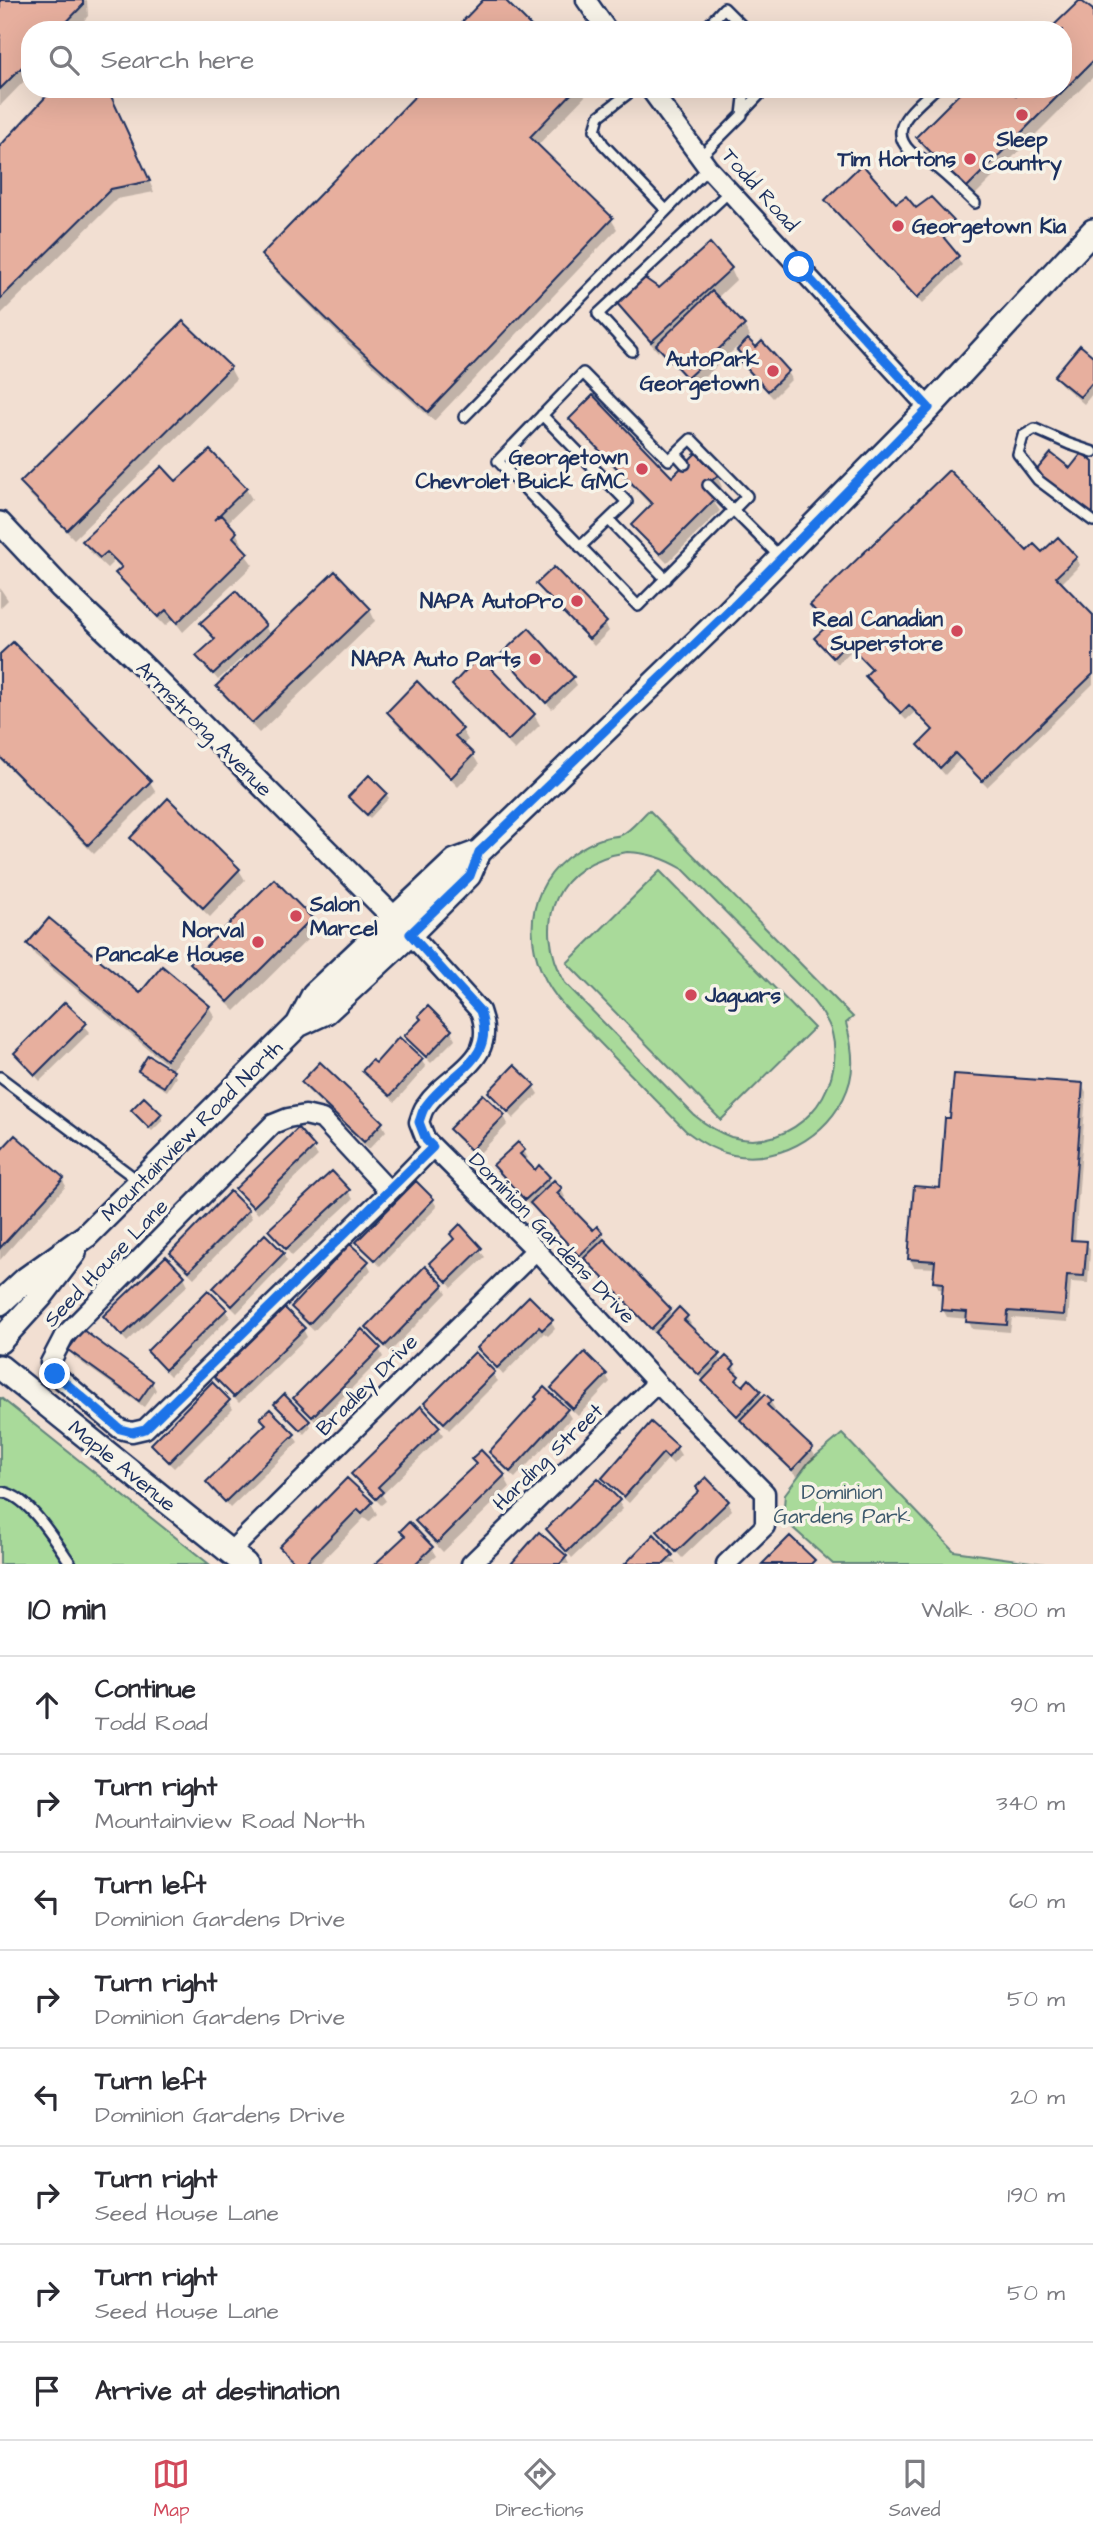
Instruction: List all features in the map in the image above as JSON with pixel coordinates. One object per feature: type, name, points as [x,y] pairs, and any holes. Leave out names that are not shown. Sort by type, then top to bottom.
[{"type":"main road","name":"Mountainview Road North","points":[[0,1303],[26,1279],[86,1236],[298,1025],[326,1012],[402,926],[470,876],[479,852],[781,558],[929,408],[1093,231]]},
{"type":"main road","name":"Mountainview Road North","points":[[0,1341],[41,1296],[86,1236]]},
{"type":"main road","name":"Maple Avenue","points":[[0,1367],[237,1558]]},
{"type":"street","points":[[586,0],[601,21]]},
{"type":"street","name":"Todd Road","points":[[657,98],[704,163],[729,192],[929,408]]},
{"type":"street","name":"Armstrong Avenue","points":[[0,523],[61,588],[139,662],[402,926]]},
{"type":"street","name":"Dominion Gardens Drive","points":[[402,926],[480,1011],[486,1026],[482,1047],[468,1065],[425,1107],[419,1122],[426,1140],[536,1250],[657,1383],[765,1493],[765,1526],[726,1564]]},
{"type":"street","name":"Seed House Lane","points":[[389,1191],[322,1119],[306,1115],[273,1124],[64,1336],[50,1363],[55,1374],[120,1429],[132,1432],[145,1429],[389,1191],[433,1147]]},
{"type":"street","name":"Bradley Drive","points":[[237,1558],[536,1250]]},
{"type":"street","name":"Harding Street","points":[[471,1564],[657,1383]]},
{"type":"lane","points":[[712,21],[724,8],[737,21]]},
{"type":"lane","points":[[622,98],[599,116],[595,130],[603,144],[666,210]]},
{"type":"lane","points":[[742,113],[744,98]]},
{"type":"lane","points":[[464,417],[666,210],[756,98]]},
{"type":"lane","points":[[924,98],[905,116],[900,128],[901,138],[909,150],[932,164],[975,202]]},
{"type":"lane","points":[[632,351],[598,314],[729,192]]},
{"type":"lane","points":[[583,373],[669,460],[691,439],[747,496],[638,606],[498,461],[542,415],[583,373]]},
{"type":"lane","points":[[542,415],[627,502],[580,547]]},
{"type":"lane","points":[[1093,452],[1035,429],[1023,436],[1018,454],[1038,480],[1093,521]]},
{"type":"lane","points":[[676,454],[685,464]]},
{"type":"lane","points":[[708,485],[781,558]]},
{"type":"lane","points":[[609,520],[666,579]]},
{"type":"lane","points":[[0,1077],[142,1183]]},
{"type":"lane","points":[[0,1492],[8,1492],[31,1509],[71,1564]]},
{"type":"green space","points":[[649,810],[853,1017],[846,1023],[852,1066],[843,1099],[820,1129],[789,1149],[771,1155],[733,1155],[714,1149],[691,1135],[564,1006],[541,970],[532,931],[534,911],[540,892],[551,874],[567,858],[585,846],[625,833]],"holes":[[[627,852],[656,857],[683,869],[809,996],[825,1018],[832,1033],[835,1055],[831,1077],[823,1096],[810,1114],[794,1127],[775,1136],[754,1140],[731,1137],[711,1128],[694,1115],[565,983],[555,960],[550,938],[551,917],[557,898],[567,882],[583,868],[603,858]]]},
{"type":"green space","name":"Jaguars","points":[[660,871],[814,1028],[721,1120],[567,963]]},
{"type":"green space","points":[[1,1398],[209,1564],[0,1564]]},
{"type":"green space","name":"Dominion Gardens Park","points":[[842,1434],[954,1551],[1045,1564],[833,1564],[783,1519],[785,1494],[809,1462]]},
{"type":"building","points":[[0,0],[83,0],[83,5],[68,21],[21,21],[21,68],[0,89]]},
{"type":"building","points":[[483,0],[505,0],[526,21],[463,21]]},
{"type":"building","points":[[1080,0],[1093,10],[1093,61],[1072,82],[1072,21],[1058,21]]},
{"type":"building","points":[[45,98],[112,98],[150,181],[111,189],[0,299],[0,146]]},
{"type":"building","points":[[413,98],[567,98],[530,137],[613,218],[428,412],[261,255]]},
{"type":"building","points":[[955,98],[1056,98],[966,188],[916,137]]},
{"type":"building","name":"Georgetown Kia","points":[[862,164],[896,203],[906,196],[916,208],[931,197],[954,221],[939,232],[959,256],[917,298],[825,200]]},
{"type":"building","points":[[710,243],[732,268],[651,342],[615,301],[643,277],[659,288]]},
{"type":"building","points":[[712,291],[745,325],[687,378],[656,345]]},
{"type":"building","points":[[183,321],[231,367],[67,530],[20,482]]},
{"type":"building","points":[[748,339],[756,347],[762,341],[789,371],[768,391],[738,359],[742,355],[737,350]]},
{"type":"building","points":[[1080,345],[1093,356],[1093,382],[1080,397],[1054,376]]},
{"type":"building","name":"Georgetown Chevrolet Buick GMC","points":[[593,395],[672,477],[696,453],[718,475],[704,488],[715,499],[660,554],[631,525],[652,504],[569,419]]},
{"type":"building","points":[[210,450],[247,488],[214,520],[222,515],[237,532],[233,537],[248,553],[177,623],[166,610],[158,617],[115,573],[122,567],[107,552],[100,558],[82,541],[162,466],[176,481]]},
{"type":"building","points":[[1051,453],[1070,468],[1082,453],[1093,462],[1091,518],[1034,473]]},
{"type":"building","name":"Real Canadian Superstore","points":[[949,470],[1027,551],[1034,544],[1042,552],[1058,537],[1077,557],[1056,577],[1093,615],[1093,674],[982,781],[955,753],[940,768],[918,745],[933,730],[909,705],[901,713],[865,676],[872,669],[847,643],[833,658],[814,638],[828,625],[810,605]]},
{"type":"building","points":[[554,567],[607,622],[589,639],[536,584]]},
{"type":"building","points":[[335,571],[371,609],[252,723],[216,686]]},
{"type":"building","points":[[236,591],[266,625],[213,674],[196,656],[215,639],[200,623]]},
{"type":"building","points":[[529,628],[574,677],[546,703],[501,654]]},
{"type":"building","points":[[13,642],[151,781],[88,845],[0,757],[0,654]]},
{"type":"building","points":[[479,656],[535,714],[508,741],[452,685]]},
{"type":"building","points":[[417,681],[463,729],[455,736],[474,754],[451,778],[387,712]]},
{"type":"building","points":[[369,775],[387,793],[367,815],[348,797]]},
{"type":"building","points":[[168,798],[240,869],[203,908],[130,838]]},
{"type":"building","points":[[274,879],[312,918],[228,1002],[190,963]]},
{"type":"building","points":[[49,918],[140,993],[162,966],[210,1006],[166,1060],[27,944]]},
{"type":"building","points":[[65,1002],[87,1023],[35,1075],[14,1053]]},
{"type":"building","points":[[428,1006],[452,1030],[426,1057],[404,1036],[421,1019],[418,1016]]},
{"type":"building","points":[[399,1037],[423,1059],[390,1096],[362,1071],[372,1060],[376,1063]]},
{"type":"building","points":[[148,1055],[174,1071],[164,1087],[138,1071]]},
{"type":"building","points":[[320,1062],[383,1122],[364,1142],[301,1082]]},
{"type":"building","points":[[514,1065],[535,1085],[508,1112],[488,1092]]},
{"type":"building","points":[[954,1074],[1083,1083],[1071,1240],[1087,1241],[1084,1276],[1067,1275],[1064,1315],[1008,1311],[1007,1325],[966,1322],[967,1312],[941,1310],[943,1283],[933,1282],[935,1261],[908,1259],[914,1186],[940,1188],[945,1118],[950,1118]]},
{"type":"building","points":[[483,1094],[505,1115],[471,1150],[449,1129]]},
{"type":"building","points":[[144,1097],[162,1114],[149,1128],[131,1110]]},
{"type":"building","points":[[298,1128],[315,1147],[253,1207],[235,1189]]},
{"type":"building","points":[[15,1135],[64,1178],[0,1248],[0,1151]]},
{"type":"building","points":[[518,1142],[525,1150],[520,1154],[535,1170],[539,1165],[550,1177],[525,1200],[493,1165]]},
{"type":"building","points":[[332,1171],[350,1190],[286,1249],[268,1230]]},
{"type":"building","points":[[554,1180],[562,1188],[557,1193],[593,1230],[597,1226],[603,1233],[579,1256],[530,1203]]},
{"type":"building","points":[[416,1181],[434,1199],[375,1260],[356,1242]]},
{"type":"building","points":[[230,1191],[249,1210],[189,1271],[170,1253]]},
{"type":"building","points":[[460,1224],[482,1248],[447,1282],[429,1263],[454,1239],[450,1234]]},
{"type":"building","points":[[265,1234],[284,1253],[232,1306],[213,1288]]},
{"type":"building","points":[[604,1239],[671,1309],[651,1329],[584,1258]]},
{"type":"building","points":[[350,1244],[369,1261],[309,1324],[291,1307]]},
{"type":"building","points":[[166,1256],[185,1276],[122,1336],[103,1316]]},
{"type":"building","points":[[425,1266],[444,1285],[385,1346],[366,1327]]},
{"type":"building","points":[[208,1290],[227,1309],[165,1370],[147,1351]]},
{"type":"building","points":[[529,1296],[553,1320],[542,1330],[539,1327],[497,1368],[477,1348]]},
{"type":"building","points":[[679,1307],[688,1316],[684,1320],[720,1354],[699,1375],[655,1333]]},
{"type":"building","points":[[285,1308],[305,1328],[234,1397],[214,1377]]},
{"type":"building","points":[[362,1329],[381,1348],[312,1417],[293,1398]]},
{"type":"building","points":[[83,1330],[153,1381],[139,1401],[68,1350]]},
{"type":"building","points":[[475,1352],[495,1372],[444,1423],[424,1403]]},
{"type":"building","points":[[585,1352],[607,1374],[573,1409],[551,1388]]},
{"type":"building","points":[[726,1356],[735,1364],[731,1369],[739,1376],[736,1380],[743,1386],[749,1379],[761,1391],[737,1416],[702,1381]]},
{"type":"building","points":[[212,1382],[230,1400],[169,1462],[151,1444]]},
{"type":"building","points":[[544,1387],[568,1409],[510,1472],[489,1452],[537,1399],[535,1397]]},
{"type":"building","points":[[284,1394],[310,1421],[300,1430],[274,1404]]},
{"type":"building","points":[[765,1394],[772,1400],[767,1405],[813,1448],[792,1470],[740,1420]]},
{"type":"building","points":[[421,1406],[440,1427],[378,1487],[383,1492],[376,1499],[351,1474]]},
{"type":"building","points":[[270,1409],[295,1434],[225,1502],[206,1482],[266,1424],[260,1418]]},
{"type":"building","points":[[651,1422],[678,1446],[668,1458],[663,1453],[624,1497],[602,1478]]},
{"type":"building","points":[[481,1450],[505,1475],[437,1543],[415,1521],[476,1464],[471,1459]]},
{"type":"building","points":[[706,1477],[729,1501],[676,1552],[657,1531],[699,1491],[696,1487]]},
{"type":"building","points":[[347,1478],[373,1502],[362,1513],[358,1509],[304,1564],[297,1564],[279,1547]]},
{"type":"building","points":[[598,1478],[620,1500],[567,1552],[546,1529]]},
{"type":"building","points":[[409,1522],[433,1547],[415,1564],[375,1564],[405,1536],[400,1531]]},
{"type":"building","points":[[539,1532],[567,1556],[560,1564],[511,1564]]},
{"type":"building","points":[[654,1534],[673,1555],[664,1564],[625,1564]]},
{"type":"building","points":[[790,1536],[815,1560],[811,1564],[762,1564]]},
{"type":"place","name":"Sleep Country","points":[[1022,115]]},
{"type":"place","name":"Tim Hortons","points":[[970,159]]},
{"type":"place","name":"Georgetown Kia","points":[[898,226]]},
{"type":"place","name":"AutoPark Georgetown","points":[[773,371]]},
{"type":"place","name":"Georgetown Chevrolet Buick GMC","points":[[642,469]]},
{"type":"place","name":"NAPA AutoPro","points":[[577,601]]},
{"type":"place","name":"Real Canadian Superstore","points":[[957,631]]},
{"type":"place","name":"NAPA Auto Parts","points":[[535,659]]},
{"type":"place","name":"Salon Marcel","points":[[296,916]]},
{"type":"place","name":"Norval Pancake House","points":[[258,942]]},
{"type":"place","name":"Jaguars","points":[[691,995]]},
{"type":"route","points":[[55,1374],[120,1429],[132,1432],[145,1429],[433,1147],[426,1140],[419,1122],[425,1107],[468,1065],[482,1047],[486,1026],[480,1011],[410,934],[470,876],[479,852],[728,612],[929,408],[799,267]]}]
